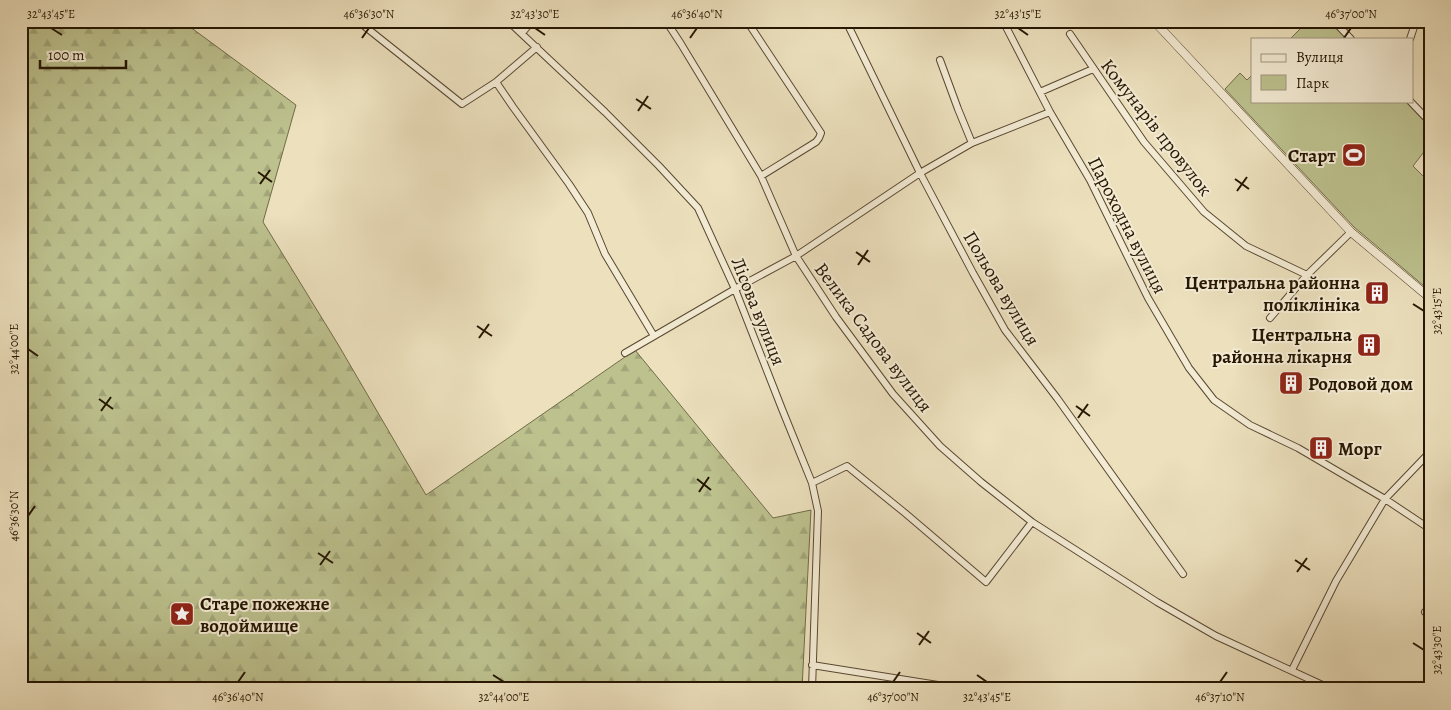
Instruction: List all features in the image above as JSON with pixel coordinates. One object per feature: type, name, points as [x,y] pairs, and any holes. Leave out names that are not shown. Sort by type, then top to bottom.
[{"type":"street","points":[[358,21],[462,104],[496,82],[537,47]]},
{"type":"street","name":"Лісова вулиця","points":[[508,21],[653,159],[698,208],[735,289],[812,483],[818,511],[812,689]]},
{"type":"street","points":[[522,33],[532,21]]},
{"type":"street","name":"Велика Садова вулиця","points":[[666,21],[762,176],[796,256],[836,317],[899,401],[940,446],[980,482],[1032,522],[1157,602],[1207,631],[1292,670],[1317,686],[1331,689]]},
{"type":"street","points":[[747,21],[821,133],[820,138],[816,142],[762,176]]},
{"type":"street","name":"Польова вулиця","points":[[846,21],[920,172],[1005,330],[1057,398],[1183,574]]},
{"type":"street","name":"Пароходна вулиця","points":[[1003,21],[1050,112],[1090,180],[1148,298],[1189,368],[1214,400],[1250,425],[1298,448],[1386,499],[1430,529]]},
{"type":"street","points":[[1154,21],[1352,232],[1430,298]]},
{"type":"street","points":[[1334,21],[1350,38]]},
{"type":"street","points":[[1410,38],[1416,21]]},
{"type":"street","name":"Комунарів провулок","points":[[1070,34],[1144,142],[1204,212],[1246,246],[1307,275]]},
{"type":"street","points":[[940,60],[972,143]]},
{"type":"street","points":[[1040,92],[1093,70]]},
{"type":"street","points":[[496,82],[588,212],[605,254],[654,336]]},
{"type":"street","points":[[1411,102],[1430,122]]},
{"type":"street","points":[[625,352],[796,256],[920,172],[972,143],[1050,112]]},
{"type":"street","points":[[1270,318],[1307,275],[1352,232]]},
{"type":"street","points":[[1292,670],[1336,581],[1386,499],[1430,452]]},
{"type":"street","points":[[812,483],[846,466],[986,582],[1032,522]]},
{"type":"street","points":[[812,666],[963,689]]},
{"type":"green space","points":[[21,21],[182,21],[296,105],[263,222],[339,346],[426,495],[635,350],[773,518],[811,510],[802,689],[21,689]]},
{"type":"green space","points":[[1308,21],[1330,21],[1346,38],[1291,38]]},
{"type":"green space","name":"Старт","points":[[1240,73],[1247,80],[1251,76],[1251,102],[1406,102],[1430,127],[1430,144],[1413,166],[1430,183],[1430,291],[1354,227],[1225,89]]},
{"type":"place","name":"Старт","points":[[1354,155]]},
{"type":"place","name":"Центральна районна поліклініка","points":[[1377,293]]},
{"type":"place","name":"Центральна районна лікарня","points":[[1369,345]]},
{"type":"place","name":"Родовой дом","points":[[1291,383]]},
{"type":"place","name":"Морг","points":[[1321,448]]},
{"type":"place","name":"Старе пожежне водоймище","points":[[182,614]]}]
